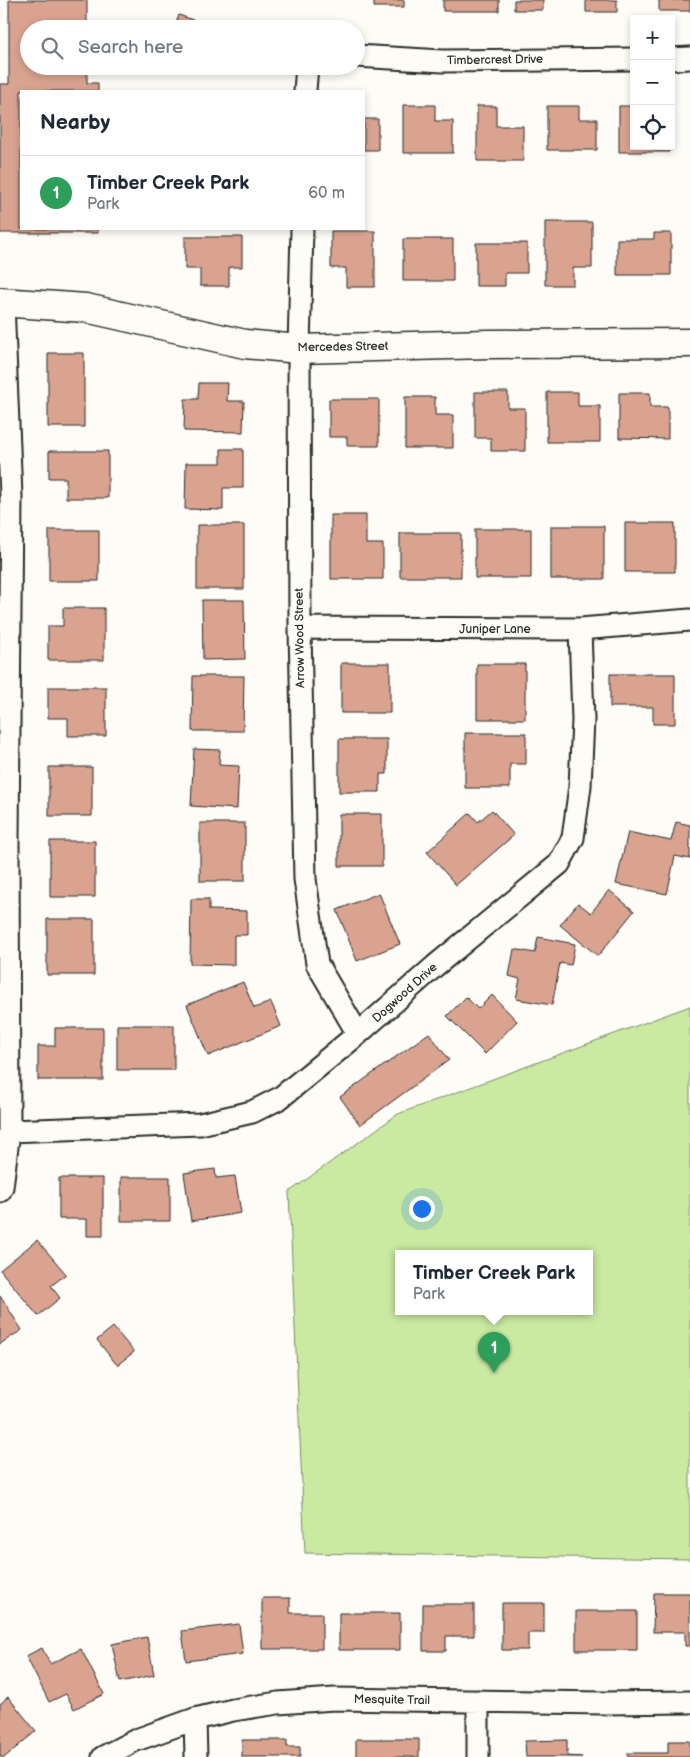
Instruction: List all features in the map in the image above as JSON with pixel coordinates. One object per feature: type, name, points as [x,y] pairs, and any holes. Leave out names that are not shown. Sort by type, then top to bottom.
[{"type":"street","name":"Timbercrest Drive","points":[[365,57],[443,61],[630,59]]},
{"type":"street","points":[[675,59],[690,58]]},
{"type":"street","points":[[305,90],[306,75]]},
{"type":"street","name":"Arrow Wood Street","points":[[302,230],[299,349],[300,628],[305,878],[317,964],[358,1034]]},
{"type":"street","points":[[0,1191],[9,1131],[4,842],[11,496],[1,302]]},
{"type":"street","name":"Mercedes Street","points":[[1,302],[86,308],[245,344],[299,349],[488,344],[690,343]]},
{"type":"street","name":"Juniper Lane","points":[[300,628],[580,629],[690,620]]},
{"type":"street","name":"Dogwood Drive","points":[[9,1131],[200,1124],[252,1112],[280,1098],[358,1034],[435,966],[559,864],[573,838],[580,786],[583,720],[580,629]]},
{"type":"street","name":"Mesquite Trail","points":[[103,1757],[136,1740],[195,1719],[233,1710],[278,1703],[334,1699],[604,1703],[690,1702]]},
{"type":"street","points":[[478,1700],[478,1757]]},
{"type":"street","points":[[195,1719],[196,1757]]},
{"type":"green space","points":[[690,1006],[690,1559],[305,1553],[289,1192],[398,1114]]},
{"type":"building","points":[[9,0],[87,0],[87,20],[20,20],[20,75],[87,75],[87,83],[98,83],[98,90],[20,90],[20,230],[98,230],[98,233],[0,233],[0,84],[9,84]]},
{"type":"building","points":[[374,0],[404,0],[404,7],[374,7]]},
{"type":"building","points":[[443,0],[499,0],[499,11],[443,11]]},
{"type":"building","points":[[514,0],[543,0],[543,10],[514,10]]},
{"type":"building","points":[[586,0],[617,0],[617,12],[586,12]]},
{"type":"building","points":[[659,0],[690,0],[690,11],[659,11]]},
{"type":"building","points":[[179,15],[193,20],[177,20]]},
{"type":"building","points":[[403,105],[435,105],[435,121],[453,121],[453,153],[403,153]]},
{"type":"building","points":[[477,106],[496,106],[496,126],[523,126],[523,161],[477,161]]},
{"type":"building","points":[[547,106],[579,106],[579,119],[597,119],[597,150],[547,150]]},
{"type":"building","points":[[619,106],[630,106],[630,150],[669,150],[669,152],[619,152]]},
{"type":"building","points":[[365,119],[378,119],[378,150],[365,150]]},
{"type":"building","points":[[545,222],[592,222],[592,268],[573,268],[573,285],[545,285]]},
{"type":"building","points":[[331,231],[375,231],[375,287],[346,287],[346,268],[331,268]]},
{"type":"building","points":[[654,233],[671,233],[671,275],[617,275],[617,239],[654,239]]},
{"type":"building","points":[[185,237],[242,237],[242,267],[229,267],[229,286],[200,286],[200,269],[185,269]]},
{"type":"building","points":[[403,239],[453,239],[453,281],[403,281]]},
{"type":"building","points":[[476,243],[527,243],[527,273],[505,273],[505,286],[476,286]]},
{"type":"building","points":[[48,353],[84,353],[84,427],[48,427]]},
{"type":"building","points":[[199,383],[228,383],[227,401],[244,401],[243,432],[184,431],[185,399],[198,399]]},
{"type":"building","points":[[475,392],[508,392],[508,408],[525,408],[525,451],[491,451],[491,438],[475,438]]},
{"type":"building","points":[[547,392],[578,392],[578,406],[600,406],[600,442],[547,442]]},
{"type":"building","points":[[619,393],[650,393],[650,407],[668,407],[668,439],[619,438]]},
{"type":"building","points":[[405,397],[435,397],[435,415],[453,415],[453,448],[405,448]]},
{"type":"building","points":[[329,399],[379,399],[379,446],[347,446],[347,437],[329,437]]},
{"type":"building","points":[[221,449],[243,449],[243,488],[223,488],[223,510],[185,509],[186,463],[221,463]]},
{"type":"building","points":[[49,451],[108,451],[108,498],[66,498],[66,478],[49,478]]},
{"type":"building","points":[[331,515],[366,515],[366,544],[383,544],[383,579],[331,579]]},
{"type":"building","points":[[625,523],[675,523],[675,572],[625,572]]},
{"type":"building","points":[[197,525],[244,525],[244,589],[197,589]]},
{"type":"building","points":[[551,526],[604,526],[604,579],[551,579]]},
{"type":"building","points":[[475,529],[531,529],[531,578],[475,578]]},
{"type":"building","points":[[49,530],[99,530],[99,581],[49,581]]},
{"type":"building","points":[[400,533],[461,533],[461,577],[400,577]]},
{"type":"building","points":[[202,600],[244,600],[245,659],[203,660]]},
{"type":"building","points":[[63,608],[104,608],[104,660],[48,660],[48,626],[63,626]]},
{"type":"building","points":[[341,663],[390,663],[390,713],[341,713]]},
{"type":"building","points":[[477,664],[525,664],[525,719],[477,719]]},
{"type":"building","points":[[610,674],[675,674],[675,724],[653,724],[653,707],[610,707]]},
{"type":"building","points":[[193,676],[244,676],[243,731],[192,731]]},
{"type":"building","points":[[48,687],[106,687],[106,736],[68,736],[68,718],[48,718]]},
{"type":"building","points":[[465,733],[526,733],[526,764],[510,764],[510,788],[465,788]]},
{"type":"building","points":[[339,739],[387,739],[387,774],[380,774],[380,792],[339,792]]},
{"type":"building","points":[[194,749],[220,750],[219,765],[239,766],[237,809],[191,806]]},
{"type":"building","points":[[49,767],[92,767],[92,816],[49,816]]},
{"type":"building","points":[[492,810],[514,835],[456,885],[427,852],[470,813],[478,822]]},
{"type":"building","points":[[339,814],[382,814],[382,866],[339,866]]},
{"type":"building","points":[[676,822],[690,825],[690,859],[675,856],[667,894],[616,884],[628,832],[671,841]]},
{"type":"building","points":[[200,823],[245,823],[245,881],[200,881]]},
{"type":"building","points":[[50,841],[95,841],[95,897],[50,897]]},
{"type":"building","points":[[609,890],[634,911],[598,956],[560,925],[578,903],[591,913]]},
{"type":"building","points":[[379,893],[400,944],[357,961],[337,910]]},
{"type":"building","points":[[191,899],[209,899],[209,910],[247,911],[247,935],[234,935],[234,965],[190,964]]},
{"type":"building","points":[[47,919],[94,919],[94,975],[47,975]]},
{"type":"building","points":[[538,937],[575,944],[571,965],[560,963],[552,1005],[516,999],[520,979],[509,976],[514,949],[535,953]]},
{"type":"building","points":[[243,982],[254,1008],[271,1002],[281,1026],[208,1056],[187,1005]]},
{"type":"building","points":[[492,995],[517,1021],[485,1054],[447,1016],[466,997],[478,1009]]},
{"type":"building","points":[[117,1025],[174,1025],[174,1070],[117,1070]]},
{"type":"building","points":[[55,1028],[103,1028],[103,1080],[38,1080],[38,1046],[55,1046]]},
{"type":"building","points":[[429,1033],[449,1060],[360,1125],[340,1097]]},
{"type":"building","points":[[215,1169],[216,1178],[235,1176],[241,1213],[191,1221],[184,1173]]},
{"type":"building","points":[[121,1177],[170,1177],[170,1221],[121,1221]]},
{"type":"building","points":[[59,1178],[103,1178],[103,1236],[87,1236],[87,1219],[59,1219]]},
{"type":"building","points":[[37,1240],[66,1274],[51,1286],[60,1298],[38,1316],[0,1270]]},
{"type":"building","points":[[0,1296],[22,1330],[0,1344]]},
{"type":"building","points":[[113,1327],[134,1352],[117,1365],[97,1340]]},
{"type":"building","points":[[654,1593],[690,1593],[690,1646],[685,1646],[685,1632],[653,1632]]},
{"type":"building","points":[[262,1598],[290,1598],[290,1613],[322,1613],[322,1649],[262,1649]]},
{"type":"building","points":[[502,1603],[544,1603],[544,1633],[528,1633],[528,1650],[502,1650]]},
{"type":"building","points":[[423,1604],[474,1604],[474,1636],[446,1636],[446,1651],[423,1651]]},
{"type":"building","points":[[576,1611],[637,1611],[637,1650],[576,1650]]},
{"type":"building","points":[[339,1613],[400,1613],[400,1650],[339,1650]]},
{"type":"building","points":[[239,1624],[243,1654],[186,1661],[182,1631]]},
{"type":"building","points":[[147,1637],[154,1675],[120,1682],[112,1644]]},
{"type":"building","points":[[42,1648],[50,1664],[81,1649],[104,1694],[74,1709],[66,1694],[49,1702],[26,1656]]},
{"type":"building","points":[[8,1697],[36,1731],[5,1757],[0,1757],[0,1704]]},
{"type":"building","points":[[356,1739],[419,1739],[419,1757],[356,1757]]},
{"type":"building","points":[[242,1740],[287,1740],[287,1747],[300,1747],[300,1757],[242,1757]]},
{"type":"building","points":[[567,1740],[567,1756],[582,1757],[526,1757],[525,1741]]},
{"type":"building","points":[[668,1741],[690,1741],[690,1757],[628,1757],[628,1753],[668,1753]]},
{"type":"place","name":"Timber Creek Park","points":[[494,1373]]}]
